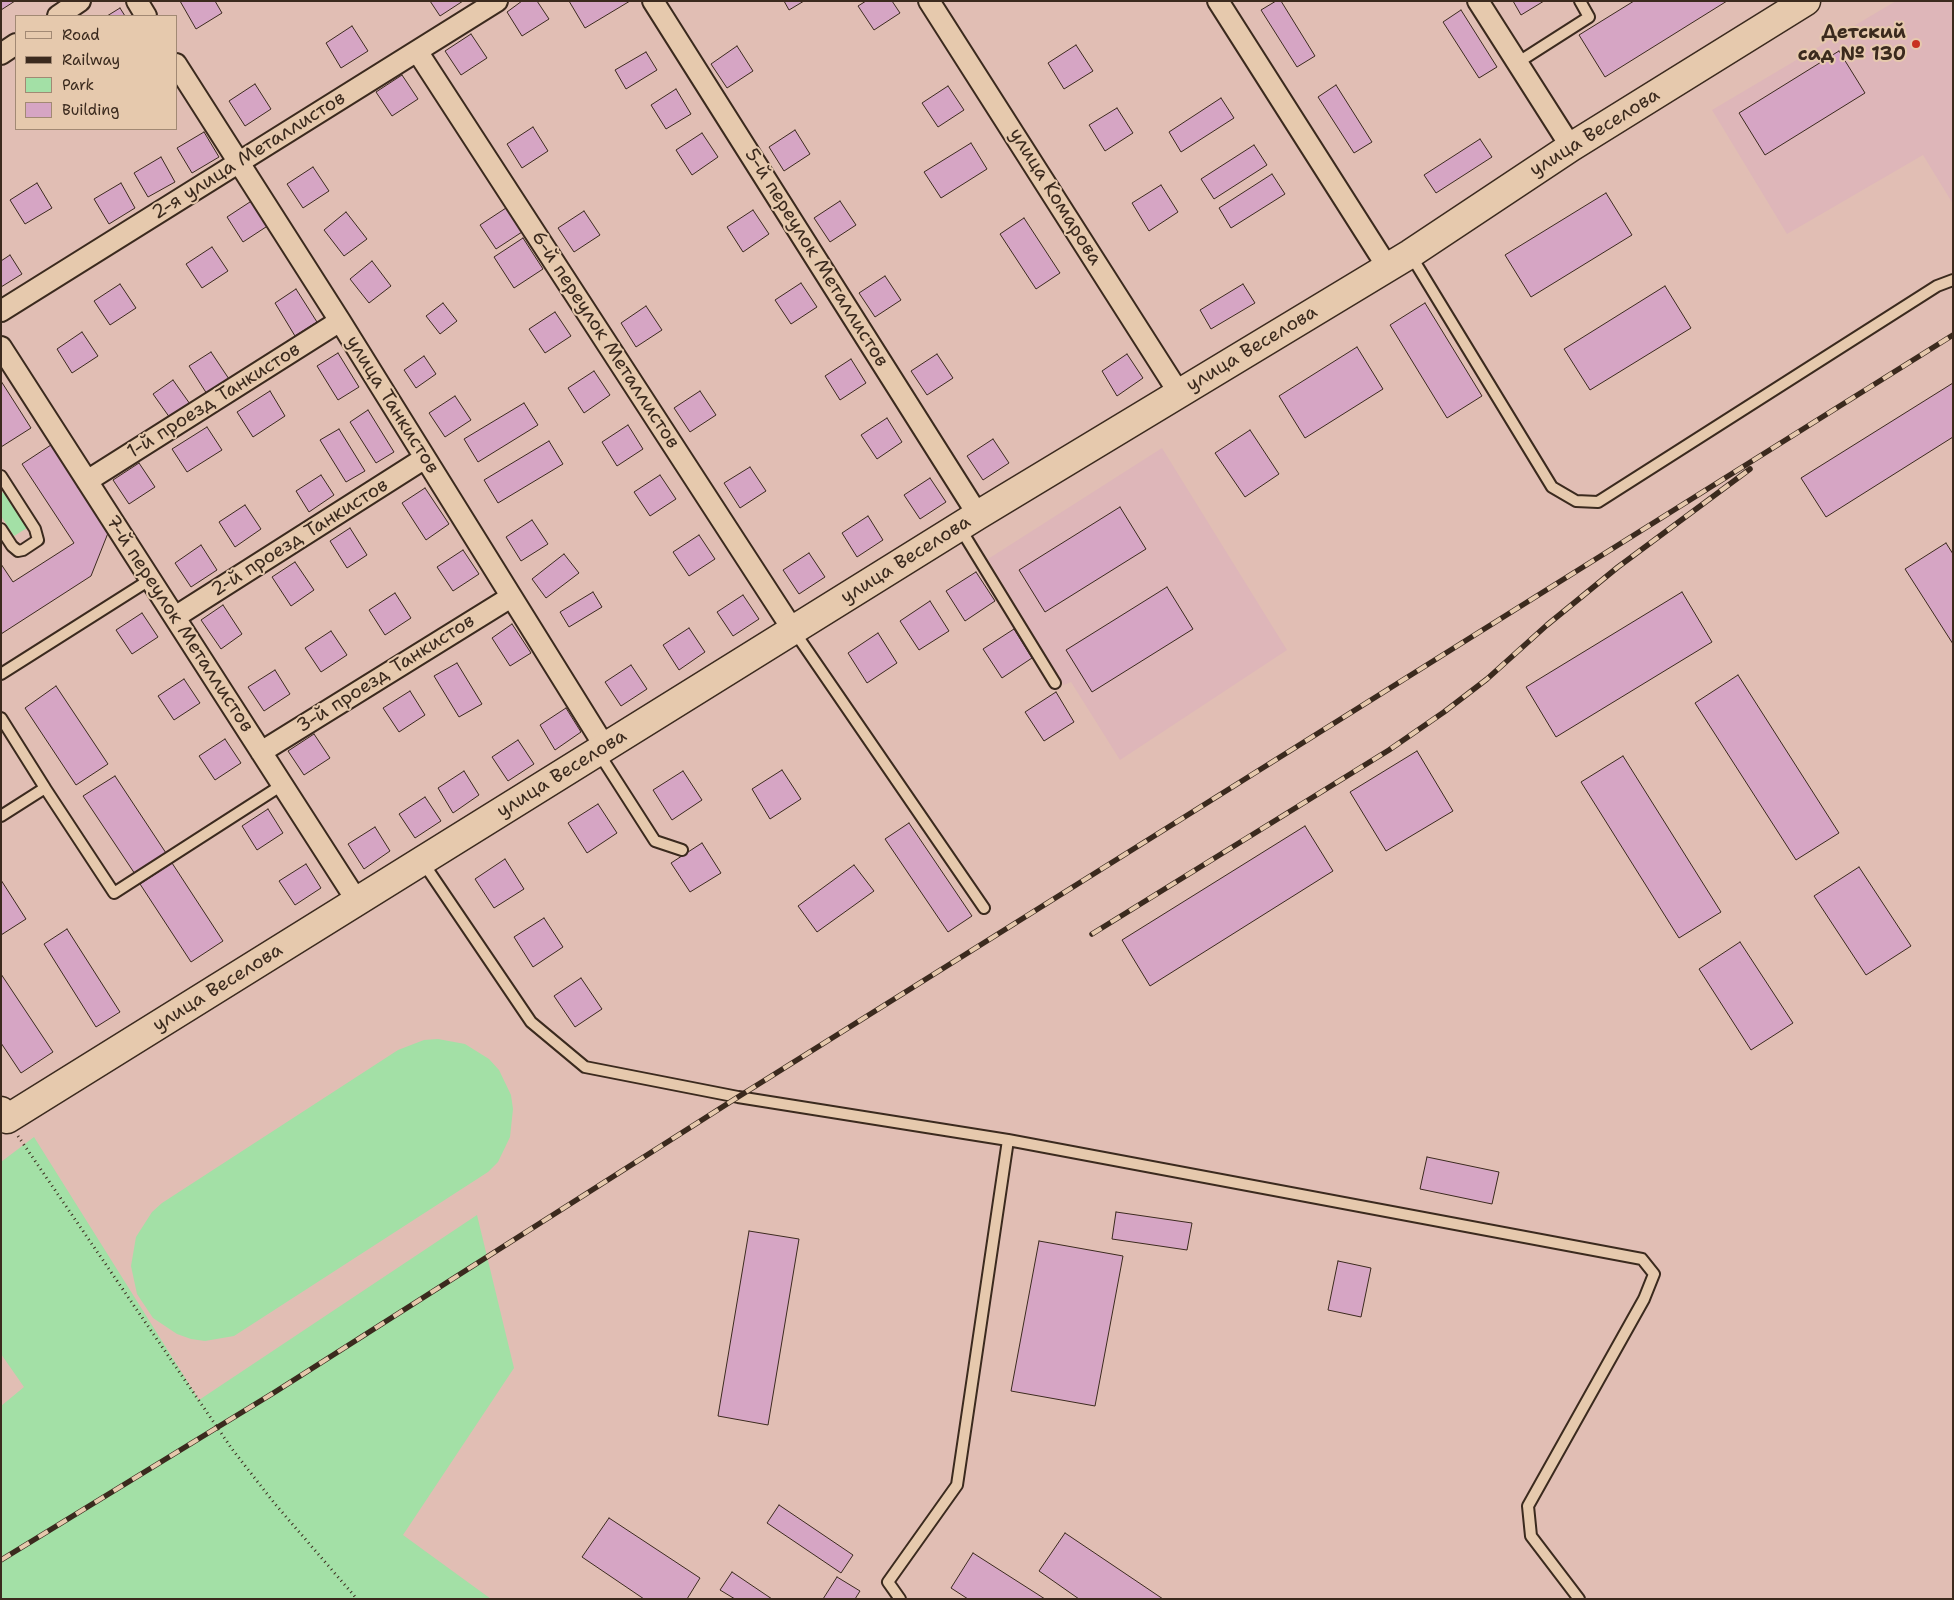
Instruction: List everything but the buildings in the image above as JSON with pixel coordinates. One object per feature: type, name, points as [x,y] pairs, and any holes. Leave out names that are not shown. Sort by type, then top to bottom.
[{"type":"street","points":[[59,15],[80,1]]},
{"type":"street","points":[[136,1],[145,15]]},
{"type":"street","name":"2-я улица Металлистов","points":[[1,311],[496,1]]},
{"type":"street","name":"5-й переулок Металлистов","points":[[654,1],[969,521]]},
{"type":"street","name":"улица Комарова","points":[[929,1],[1180,393]]},
{"type":"street","points":[[1218,1],[1399,261]]},
{"type":"street","points":[[1478,1],[1571,147]]},
{"type":"street","name":"улица Веселова","points":[[4,1115],[422,861],[969,521],[1399,261],[1571,147],[1806,1]]},
{"type":"street","points":[[1,54],[15,45]]},
{"type":"street","name":"6-й переулок Металлистов","points":[[417,51],[794,630]]},
{"type":"street","name":"улица Танкистов","points":[[178,67],[340,321],[511,597],[602,749]]},
{"type":"street","name":"1-й проезд Танкистов","points":[[87,481],[340,321]]},
{"type":"street","name":"7-й переулок Металлистов","points":[[1,347],[357,901]]},
{"type":"street","name":"2-й проезд Танкистов","points":[[175,617],[425,458]]},
{"type":"street","name":"3-й проезд Танкистов","points":[[261,752],[511,597]]},
{"type":"lane","points":[[1517,63],[1589,17],[1580,1]]},
{"type":"lane","points":[[1399,261],[1552,487],[1576,501],[1598,502],[1937,286],[1953,280]]},
{"type":"lane","points":[[1,476],[36,529],[38,538],[20,551],[12,546],[1,530]]},
{"type":"lane","points":[[969,521],[1055,683]]},
{"type":"lane","points":[[1,674],[151,579]]},
{"type":"lane","points":[[794,630],[984,908]]},
{"type":"lane","points":[[1,718],[114,893],[282,785]]},
{"type":"lane","points":[[602,749],[655,841],[682,850]]},
{"type":"lane","points":[[1,816],[46,788]]},
{"type":"lane","points":[[422,861],[531,1022],[585,1067],[738,1097],[1008,1140],[1172,1173],[1642,1259],[1654,1274],[1644,1298],[1528,1506],[1530,1536],[1579,1599]]},
{"type":"lane","points":[[900,1599],[888,1582],[957,1485],[1008,1140]]},
{"type":"path","points":[[4,1115],[232,1450],[275,1504],[357,1599]]},
{"type":"shaded area","points":[[1896,1],[1953,1],[1953,204],[1923,155],[1787,234],[1712,110]]},
{"type":"shaded area","points":[[1162,448],[1287,650],[1120,760],[1071,682],[1064,685],[988,559]]},
{"type":"green space","points":[[3,492],[27,528],[14,536],[1,516],[1,494]]},
{"type":"green space","points":[[438,1039],[465,1044],[489,1059],[499,1070],[511,1095],[513,1109],[510,1137],[498,1162],[488,1172],[234,1336],[205,1341],[191,1339],[177,1334],[153,1318],[137,1294],[131,1266],[136,1237],[152,1212],[162,1203],[398,1050],[424,1040]]},
{"type":"green space","points":[[34,1137],[199,1400],[477,1215],[514,1368],[403,1535],[491,1599],[1,1599],[1,1406],[24,1387],[1,1354],[1,1162]]},
{"type":"railway","points":[[1,1560],[275,1392],[738,1097],[1953,335]]},
{"type":"railway","points":[[1092,934],[1389,750],[1444,712],[1487,679],[1547,625],[1618,567],[1750,469]]},
{"type":"place","name":"Детский сад № 130","points":[[1916,44]]}]
